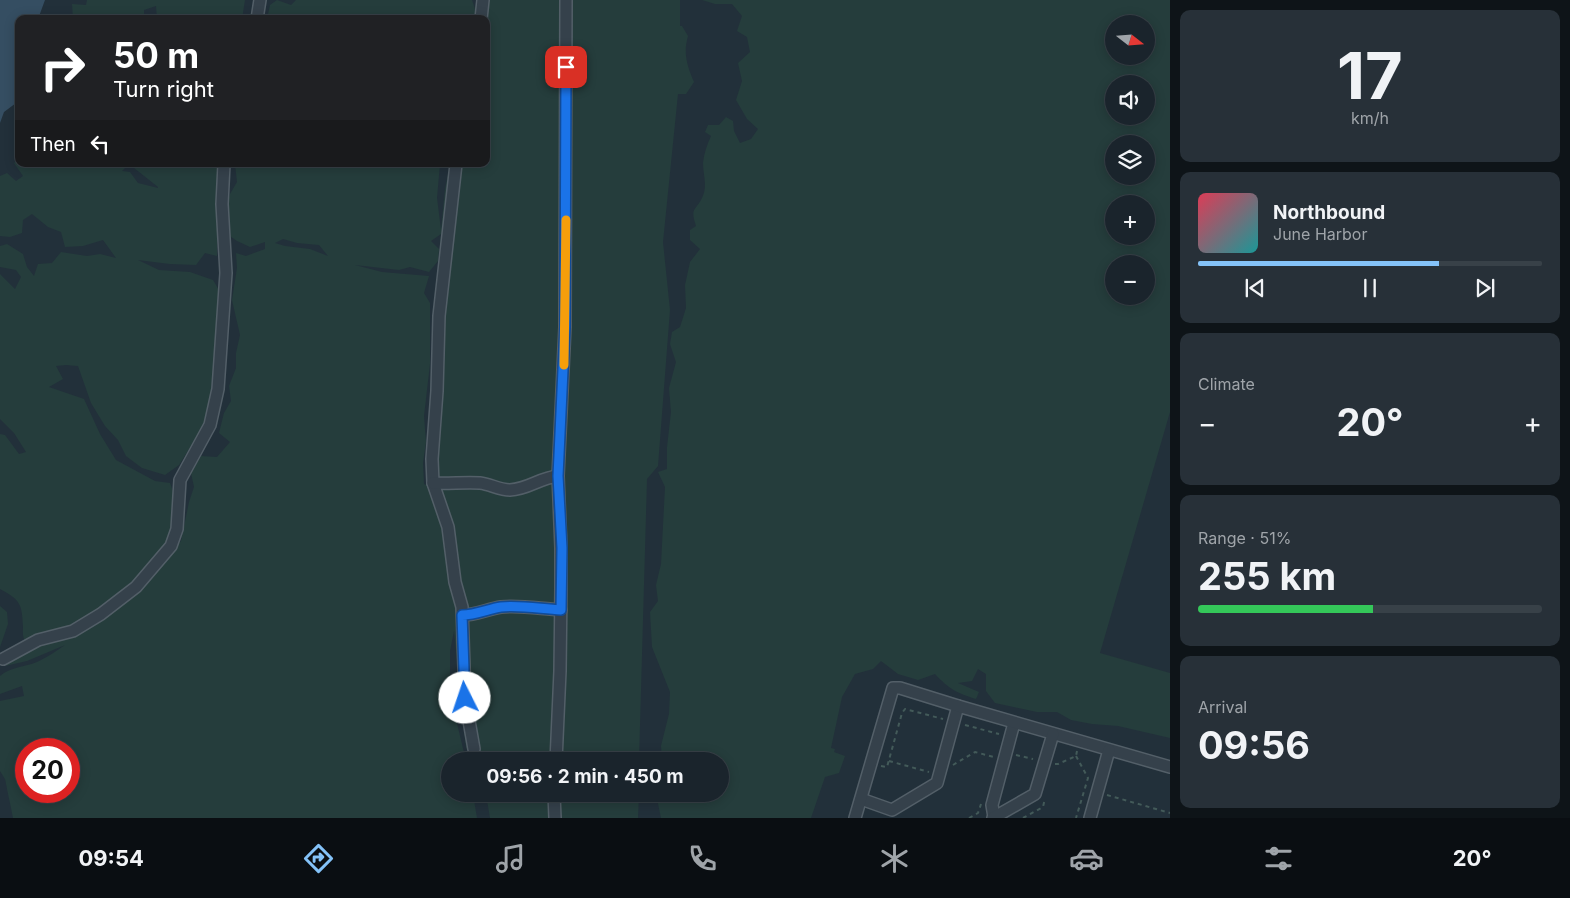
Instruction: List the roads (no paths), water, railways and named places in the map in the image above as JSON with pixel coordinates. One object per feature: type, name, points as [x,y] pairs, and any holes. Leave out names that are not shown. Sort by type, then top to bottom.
[{"type":"street","points":[[258,15],[260,0]]},
{"type":"street","points":[[481,15],[483,0]]},
{"type":"street","points":[[556,752],[562,548],[558,476],[565,327],[566,0]]},
{"type":"street","points":[[3,659],[38,640],[72,631],[102,614],[136,587],[171,546],[178,529],[180,480],[210,425],[218,389],[226,273],[222,204],[224,167]]},
{"type":"street","points":[[456,167],[439,316],[437,391],[432,459],[433,483],[448,527],[454,582],[462,607],[465,698],[474,749]]},
{"type":"street","points":[[433,483],[482,483],[508,490],[526,488],[548,477],[558,476]]},
{"type":"street","points":[[462,615],[517,606],[561,610]]},
{"type":"street","points":[[855,818],[893,688],[900,688],[1170,767]]},
{"type":"street","points":[[861,799],[892,810],[937,783],[949,723],[958,706]]},
{"type":"street","points":[[1014,722],[992,805],[994,818],[1035,794],[1053,734]]},
{"type":"street","points":[[1090,818],[1109,750]]},
{"type":"street","points":[[554,802],[554,818]]},
{"type":"water","points":[[0,0],[45,0],[39,15],[15,15],[15,104],[4,112],[0,123]]}]
